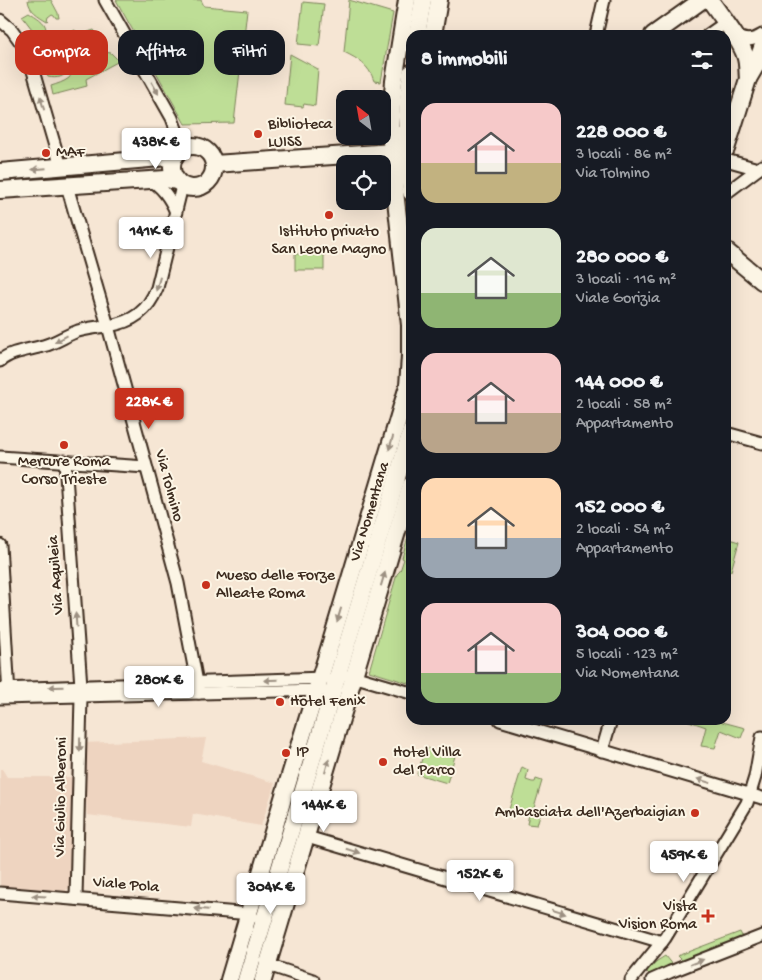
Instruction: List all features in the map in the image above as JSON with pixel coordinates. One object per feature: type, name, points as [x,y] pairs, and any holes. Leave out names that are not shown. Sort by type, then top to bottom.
[{"type":"street","points":[[2,357],[54,343],[71,333],[81,330],[123,322],[145,309],[152,300],[157,288],[176,212],[179,184],[172,172],[170,156],[176,129],[170,115],[104,0]]},
{"type":"street","name":"Via Nomentana","points":[[406,285],[390,129],[393,92],[407,0]]},
{"type":"street","points":[[418,30],[423,0]]},
{"type":"street","points":[[435,30],[439,0]]},
{"type":"street","points":[[597,30],[604,0]]},
{"type":"street","points":[[660,30],[702,0]]},
{"type":"street","points":[[710,0],[731,30]]},
{"type":"street","points":[[0,20],[12,30],[22,44],[31,64],[61,167]]},
{"type":"street","points":[[721,30],[729,27]]},
{"type":"street","points":[[729,27],[740,39],[754,40],[762,35]]},
{"type":"street","points":[[731,30],[746,56],[748,79]]},
{"type":"street","points":[[731,133],[748,79],[756,67],[762,48]]},
{"type":"street","points":[[170,156],[176,129]]},
{"type":"street","points":[[0,172],[170,156],[189,146],[199,147],[207,152],[214,164],[212,176],[205,185],[194,188],[188,188],[166,179],[0,190]]},
{"type":"street","points":[[214,164],[392,152],[406,159]]},
{"type":"street","points":[[731,161],[760,167]]},
{"type":"street","points":[[731,189],[760,167]]},
{"type":"street","points":[[150,180],[163,190],[176,212]]},
{"type":"street","name":"Via Tolmino","points":[[67,186],[108,326],[178,583],[198,688]]},
{"type":"street","points":[[731,255],[762,281]]},
{"type":"street","name":"Via Nomentana","points":[[229,980],[406,395]]},
{"type":"street","points":[[731,433],[762,442]]},
{"type":"street","name":"Via Nomentana","points":[[246,980],[406,448]]},
{"type":"street","points":[[0,456],[146,467]]},
{"type":"street","name":"Via Aquileia","points":[[64,462],[81,691]]},
{"type":"street","name":"Via Nomentana","points":[[265,972],[406,501]]},
{"type":"street","points":[[0,545],[5,694],[318,684],[325,689],[336,682],[353,676],[406,692]]},
{"type":"street","name":"Via Giulio Alberoni","points":[[76,898],[81,691]]},
{"type":"street","points":[[517,725],[762,798]]},
{"type":"street","points":[[602,750],[610,725]]},
{"type":"street","points":[[638,977],[662,942],[747,803],[755,778],[762,736]]},
{"type":"street","points":[[307,837],[662,942]]},
{"type":"street","name":"Viale Pola","points":[[0,892],[249,914]]},
{"type":"street","points":[[249,914],[276,936]]},
{"type":"street","points":[[652,980],[762,936]]},
{"type":"street","points":[[265,972],[312,980]]},
{"type":"shaded area","points":[[206,738],[201,761],[275,783],[261,826],[193,814],[191,827],[87,815],[83,743]]},
{"type":"shaded area","points":[[0,769],[2,769],[7,777],[74,777],[71,886],[62,894],[0,887]]},
{"type":"green space","points":[[28,0],[51,0],[59,18],[52,14],[48,17],[47,21],[32,10]]},
{"type":"green space","points":[[116,0],[201,0],[204,6],[247,10],[245,30],[214,30],[214,75],[240,75],[234,123],[185,124],[158,75],[204,75],[204,30],[133,30]]},
{"type":"green space","points":[[349,0],[393,13],[381,82],[374,81],[372,75],[362,63],[344,52]]},
{"type":"green space","points":[[303,2],[324,4],[319,46],[298,44]]},
{"type":"green space","points":[[29,12],[40,19],[46,29],[33,30],[22,16]]},
{"type":"green space","points":[[108,53],[111,53],[118,62],[108,67]]},
{"type":"green space","points":[[290,54],[318,69],[315,106],[304,104],[303,107],[285,105]]},
{"type":"green space","points":[[47,75],[64,75],[55,78]]},
{"type":"green space","points":[[71,75],[93,75],[86,79],[87,86],[53,95],[51,86],[69,78]]},
{"type":"green space","points":[[295,254],[324,254],[324,270],[295,270]]},
{"type":"green space","points":[[731,540],[739,542],[731,571]]},
{"type":"green space","points":[[406,544],[406,682],[369,671],[397,574],[404,559],[402,558]]},
{"type":"green space","points":[[731,724],[745,728],[741,738],[721,730],[715,748],[701,746],[706,727],[700,725]]},
{"type":"green space","points":[[426,747],[441,755],[455,756],[447,783],[417,774]]},
{"type":"green space","points":[[522,767],[528,770],[526,780],[535,782],[536,779],[542,781],[534,808],[541,811],[537,825],[527,824],[529,814],[517,810],[514,816],[507,816]]},
{"type":"green space","points":[[740,932],[743,938],[682,961],[677,956]]},
{"type":"green space","points":[[665,956],[673,966],[649,974],[646,971],[657,961]]},
{"type":"place","name":"Biblioteca LUISS","points":[[258,134]]},
{"type":"place","name":"MAF","points":[[46,153]]},
{"type":"place","name":"Istituto privato San Leone Magno","points":[[329,215]]},
{"type":"place","name":"Mercure Roma Corso Trieste","points":[[64,445]]},
{"type":"place","name":"Mueso delle Forze Alleate Roma","points":[[206,585]]},
{"type":"place","name":"Hotel Fenix","points":[[280,702]]},
{"type":"place","name":"IP","points":[[286,753]]},
{"type":"place","name":"Hotel Villa del Parco","points":[[383,762]]},
{"type":"place","name":"Ambasciata dell'Azerbaigian","points":[[695,813]]},
{"type":"place","name":"Vista Vision Roma","points":[[708,916]]}]
